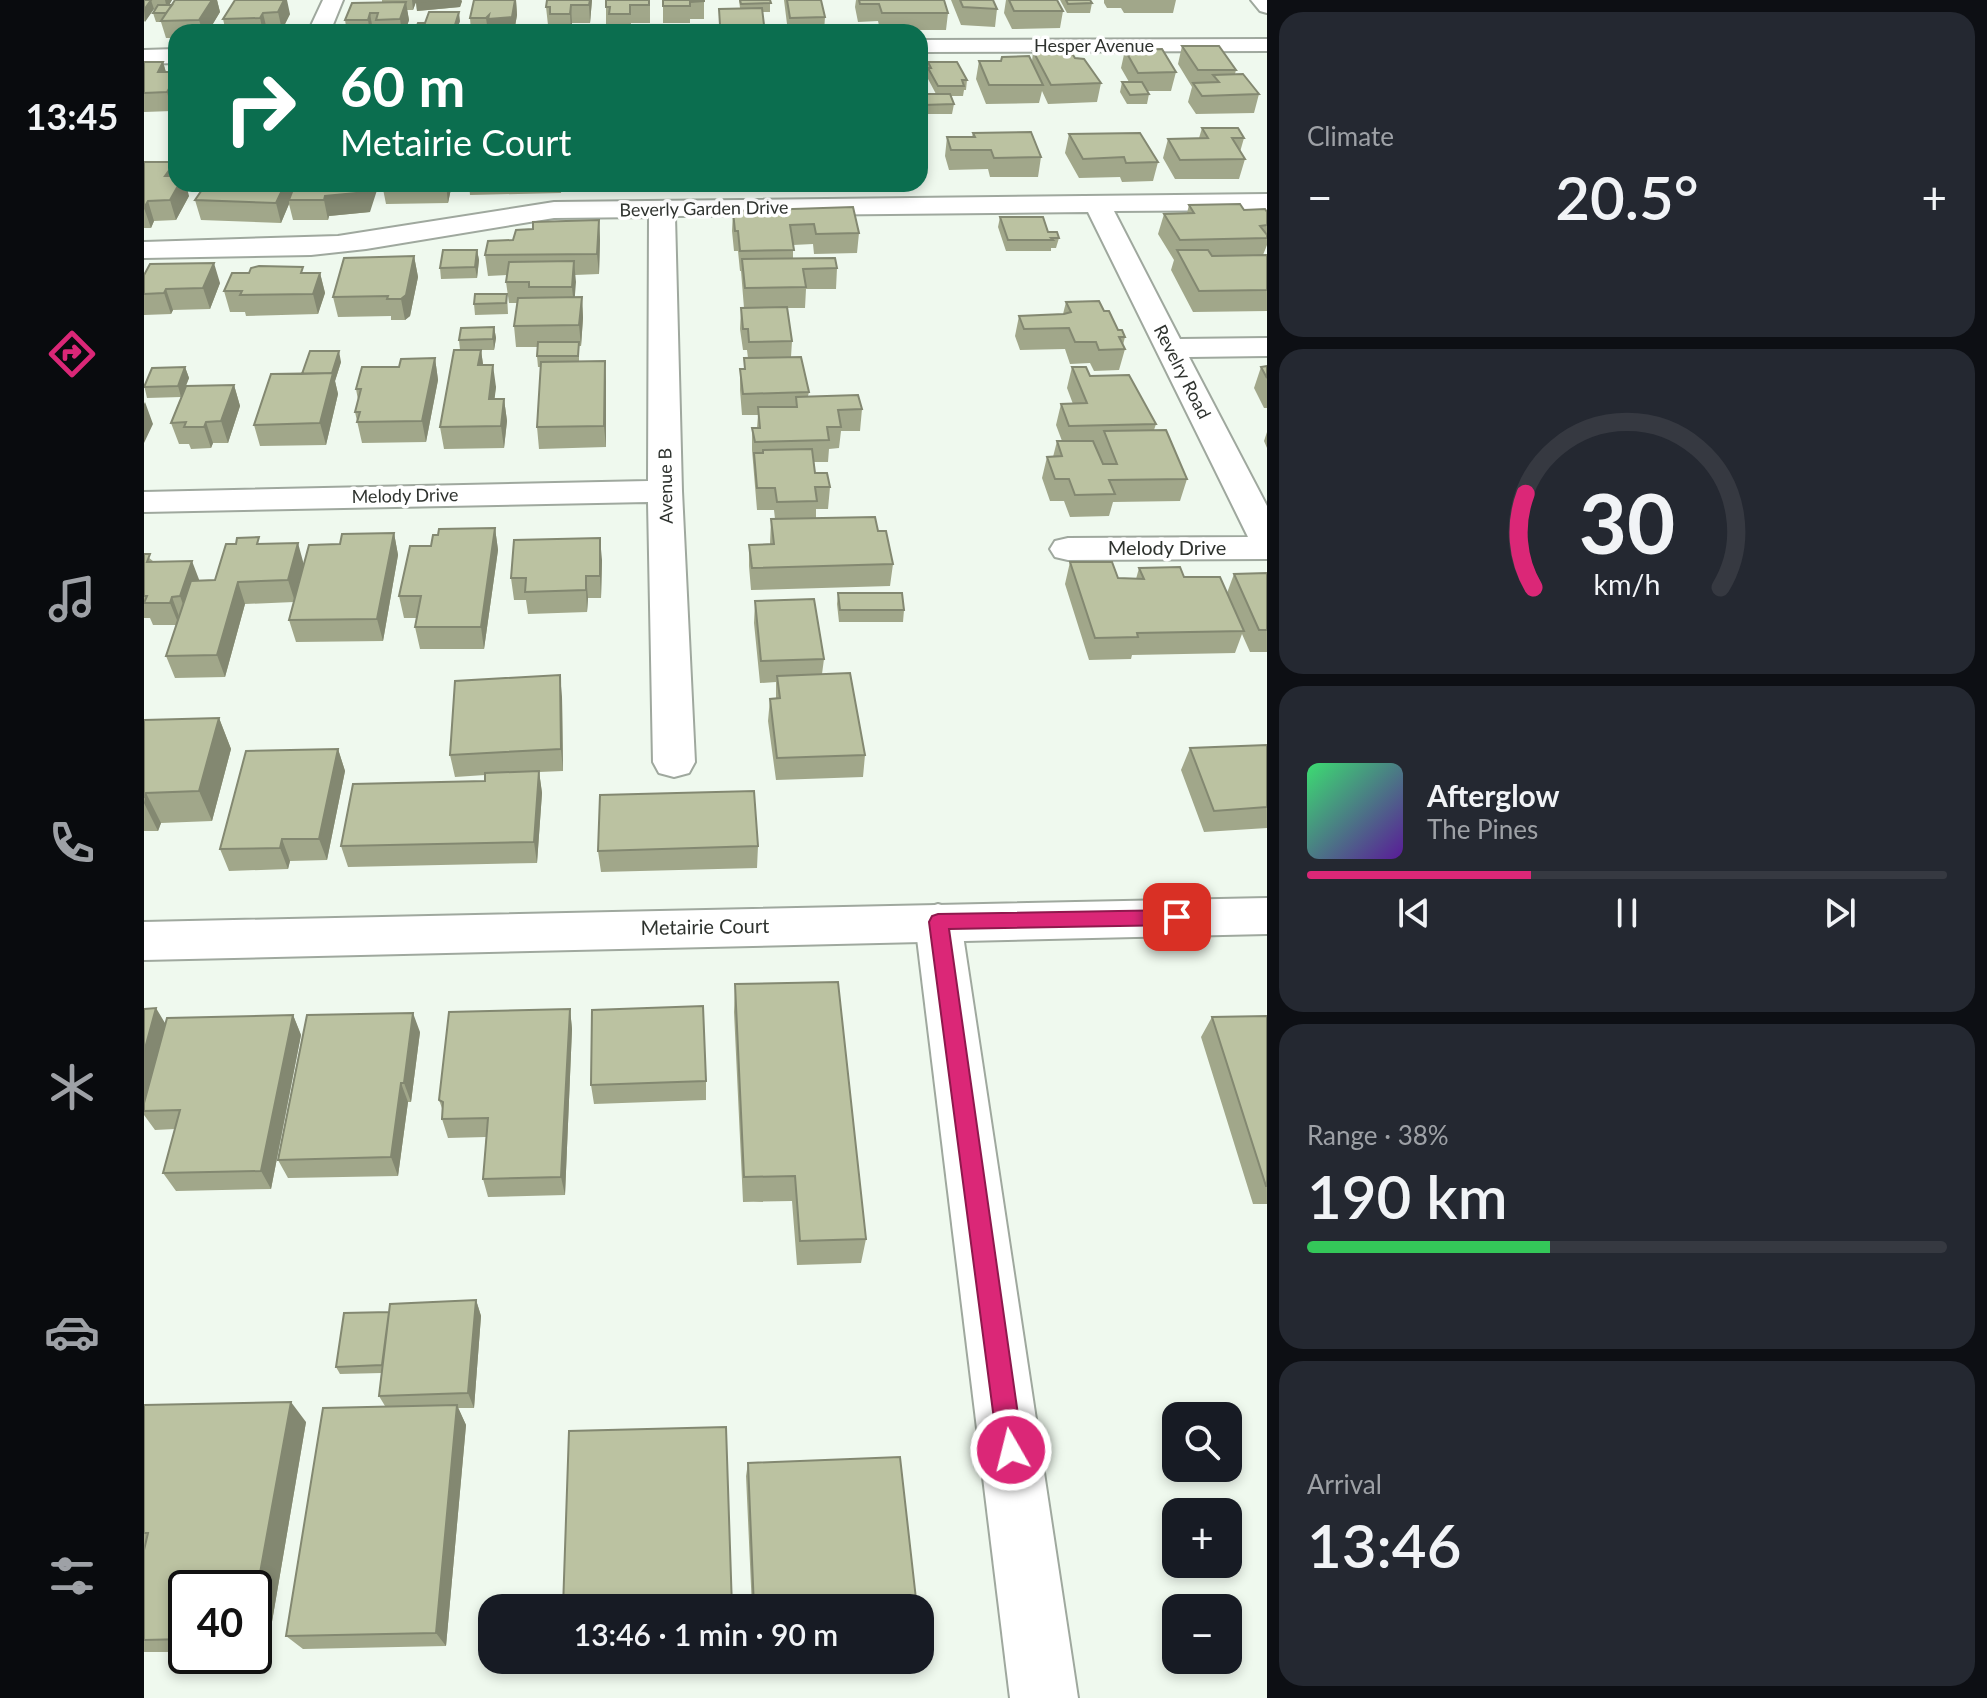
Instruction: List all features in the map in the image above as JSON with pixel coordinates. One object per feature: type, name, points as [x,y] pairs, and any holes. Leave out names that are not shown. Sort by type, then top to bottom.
[{"type":"street","points":[[322,24],[333,0]]},
{"type":"street","points":[[1261,0],[1267,7]]},
{"type":"street","name":"Hesper Avenue","points":[[928,46],[1267,45]]},
{"type":"street","points":[[144,57],[168,56]]},
{"type":"street","name":"Beverly Garden Drive","points":[[144,250],[364,242],[480,220],[554,210],[1267,202]]},
{"type":"street","name":"Revelry Road","points":[[1097,204],[1267,540]]},
{"type":"street","name":"Avenue B","points":[[662,210],[665,491],[674,762]]},
{"type":"street","points":[[1170,348],[1267,347]]},
{"type":"street","name":"Melody Drive","points":[[144,502],[665,491]]},
{"type":"street","name":"Melody Drive","points":[[1068,549],[1267,548]]},
{"type":"street","name":"Metairie Court","points":[[144,941],[1267,916]]},
{"type":"street","points":[[938,922],[1044,1698]]},
{"type":"building","points":[[175,0],[212,0],[199,20],[161,21]]},
{"type":"building","points":[[235,0],[284,0],[278,12],[263,13],[260,18],[223,19]]},
{"type":"building","points":[[474,0],[515,0],[512,17],[488,19],[489,15],[486,18],[470,18]]},
{"type":"building","points":[[547,0],[590,0],[589,5],[571,5],[570,14],[550,14],[550,7],[546,7]]},
{"type":"building","points":[[606,0],[649,0],[649,5],[630,5],[630,14],[609,14],[610,7],[606,7]]},
{"type":"building","points":[[663,0],[704,1],[690,2],[690,6],[663,6]]},
{"type":"building","points":[[740,0],[770,0],[771,3],[741,4]]},
{"type":"building","points":[[787,0],[821,0],[825,17],[790,18]]},
{"type":"building","points":[[859,0],[944,0],[948,13],[882,13],[879,4],[860,4]]},
{"type":"building","points":[[960,0],[993,0],[997,9],[963,7]]},
{"type":"building","points":[[1009,0],[1057,0],[1063,11],[1014,11]]},
{"type":"building","points":[[1066,0],[1090,0],[1092,3],[1068,4]]},
{"type":"building","points":[[406,2],[400,19],[376,20],[378,13],[370,13],[368,20],[345,20],[352,3]]},
{"type":"building","points":[[158,5],[172,5],[166,13],[153,13]]},
{"type":"building","points":[[762,8],[764,24],[720,24],[719,9]]},
{"type":"building","points":[[429,12],[459,12],[455,24],[418,24],[425,23]]},
{"type":"building","points":[[1182,46],[1219,46],[1236,70],[1198,70]]},
{"type":"building","points":[[1162,49],[1176,72],[1138,73],[1125,50]]},
{"type":"building","points":[[1033,51],[1071,52],[1075,58],[1084,59],[1101,83],[1051,85]]},
{"type":"building","points":[[1029,56],[1043,85],[989,85],[979,61],[1001,61],[1002,57]]},
{"type":"building","points":[[144,62],[163,62],[158,72],[168,72],[167,92],[144,93]]},
{"type":"building","points":[[928,62],[957,62],[967,80],[962,80],[964,86],[938,86]]},
{"type":"building","points":[[1243,74],[1259,94],[1202,96],[1193,83],[1219,82],[1213,75]]},
{"type":"building","points":[[1122,82],[1142,82],[1149,94],[1130,95]]},
{"type":"building","points":[[928,94],[950,94],[954,104],[928,105]]},
{"type":"building","points":[[1202,128],[1238,128],[1244,138],[1232,138],[1245,159],[1180,160],[1168,139],[1208,138]]},
{"type":"building","points":[[1031,132],[1041,157],[994,158],[991,150],[951,150],[947,137],[975,137],[973,133]]},
{"type":"building","points":[[1140,133],[1158,162],[1126,163],[1124,157],[1083,159],[1069,134]]},
{"type":"building","points":[[144,162],[168,162],[165,176],[168,176],[168,192],[174,192],[170,200],[148,201],[144,208]]},
{"type":"building","points":[[200,192],[281,192],[276,203],[195,200]]},
{"type":"building","points":[[292,192],[367,192],[325,196],[324,200],[289,200]]},
{"type":"building","points":[[1240,204],[1244,210],[1265,209],[1267,225],[1260,226],[1267,238],[1180,240],[1164,214],[1194,213],[1189,205]]},
{"type":"building","points":[[853,207],[859,233],[816,234],[814,224],[790,225],[794,250],[740,251],[733,211]]},
{"type":"building","points":[[1000,217],[1043,217],[1048,232],[1057,232],[1059,238],[1008,240]]},
{"type":"building","points":[[599,220],[597,254],[485,255],[488,241],[513,240],[516,230],[533,229],[533,222]]},
{"type":"building","points":[[443,250],[477,250],[475,267],[440,268]]},
{"type":"building","points":[[1177,250],[1208,250],[1212,256],[1267,255],[1267,290],[1199,291]]},
{"type":"building","points":[[414,256],[406,295],[401,299],[387,299],[388,296],[333,297],[344,258]]},
{"type":"building","points":[[835,258],[837,268],[803,269],[806,287],[745,288],[742,259]]},
{"type":"building","points":[[574,261],[572,287],[529,287],[529,282],[506,282],[509,262]]},
{"type":"building","points":[[214,263],[203,288],[166,289],[164,293],[144,294],[144,275],[150,264]]},
{"type":"building","points":[[303,267],[301,273],[320,273],[313,294],[240,295],[242,291],[224,291],[232,273],[249,273],[251,268]]},
{"type":"building","points":[[475,294],[507,294],[506,303],[474,304]]},
{"type":"building","points":[[582,297],[579,325],[514,326],[518,298]]},
{"type":"building","points":[[1099,301],[1104,311],[1109,311],[1118,330],[1122,330],[1125,337],[1119,337],[1125,349],[1099,350],[1096,342],[1075,342],[1069,328],[1024,329],[1019,316],[1064,314],[1071,312],[1066,302]]},
{"type":"building","points":[[787,307],[792,341],[749,342],[748,329],[743,329],[741,308]]},
{"type":"building","points":[[494,327],[493,339],[459,340],[461,328]]},
{"type":"building","points":[[538,342],[579,342],[578,356],[537,356]]},
{"type":"building","points":[[454,350],[481,350],[478,365],[493,365],[489,399],[504,399],[501,426],[440,427]]},
{"type":"building","points":[[310,351],[339,351],[332,373],[302,374]]},
{"type":"building","points":[[801,357],[809,392],[743,394],[740,369],[745,369],[744,358]]},
{"type":"building","points":[[435,358],[422,421],[357,422],[360,412],[355,412],[361,389],[356,389],[362,367],[399,367],[401,359]]},
{"type":"building","points":[[605,361],[604,426],[537,427],[541,362]]},
{"type":"building","points":[[185,367],[178,386],[144,387],[152,368]]},
{"type":"building","points":[[1072,367],[1086,367],[1090,376],[1129,375],[1156,424],[1069,426],[1061,404],[1087,403]]},
{"type":"building","points":[[333,373],[320,423],[254,425],[271,374]]},
{"type":"building","points":[[234,385],[221,421],[206,422],[204,427],[184,427],[186,422],[171,423],[186,386]]},
{"type":"building","points":[[858,395],[862,409],[838,410],[841,427],[827,427],[829,440],[755,442],[752,428],[760,428],[758,407],[797,407],[796,397]]},
{"type":"building","points":[[1166,430],[1187,479],[1109,480],[1115,494],[1075,495],[1069,479],[1055,479],[1047,457],[1062,456],[1057,441],[1093,441],[1103,464],[1117,464],[1104,431]]},
{"type":"building","points":[[812,449],[815,473],[827,473],[830,487],[815,487],[817,501],[777,502],[775,488],[757,488],[754,453]]},
{"type":"building","points":[[875,517],[878,531],[886,531],[893,564],[752,568],[749,545],[774,544],[771,519]]},
{"type":"building","points":[[495,528],[481,627],[415,627],[421,596],[399,596],[410,546],[431,546],[433,535],[438,535],[439,529]]},
{"type":"building","points":[[394,533],[377,619],[289,620],[309,545],[340,544],[342,534]]},
{"type":"building","points":[[259,537],[257,544],[298,543],[288,580],[238,582],[217,655],[166,656],[191,581],[215,580],[226,544],[236,544],[237,538]]},
{"type":"building","points":[[600,538],[600,576],[586,576],[586,590],[525,592],[526,578],[511,578],[514,540]]},
{"type":"building","points":[[144,554],[150,554],[147,562],[192,561],[180,596],[172,597],[170,603],[144,603],[147,596],[144,596]]},
{"type":"building","points":[[1070,562],[1112,562],[1118,578],[1144,579],[1139,568],[1180,567],[1184,577],[1220,577],[1244,631],[1137,633],[1138,637],[1095,638]]},
{"type":"building","points":[[1267,573],[1267,630],[1259,630],[1234,574]]},
{"type":"building","points":[[838,593],[902,593],[904,610],[840,610]]},
{"type":"building","points":[[814,599],[824,659],[761,661],[755,601]]},
{"type":"building","points":[[850,673],[865,755],[777,758],[770,699],[780,698],[777,676]]},
{"type":"building","points":[[560,675],[561,749],[450,755],[455,681]]},
{"type":"building","points":[[219,718],[199,791],[146,793],[144,798],[144,720]]},
{"type":"building","points":[[1267,745],[1267,807],[1214,811],[1190,748]]},
{"type":"building","points":[[338,749],[319,839],[282,839],[280,848],[220,849],[246,751]]},
{"type":"building","points":[[539,771],[534,842],[341,846],[353,784],[485,781],[485,773]]},
{"type":"building","points":[[754,791],[758,846],[598,851],[600,795]]},
{"type":"building","points":[[838,982],[866,1239],[800,1241],[795,1176],[744,1177],[735,984]]},
{"type":"building","points":[[703,1006],[706,1081],[591,1085],[592,1010]]},
{"type":"building","points":[[156,1008],[144,1052],[144,1009]]},
{"type":"building","points":[[570,1009],[561,1177],[483,1179],[488,1118],[442,1119],[443,1102],[439,1100],[449,1012]]},
{"type":"building","points":[[413,1013],[391,1157],[278,1160],[307,1015]]},
{"type":"building","points":[[293,1015],[261,1171],[163,1173],[180,1110],[144,1111],[144,1103],[167,1018]]},
{"type":"building","points":[[1267,1016],[1267,1186],[1266,1186],[1212,1017]]},
{"type":"building","points":[[476,1300],[468,1393],[379,1396],[390,1304]]},
{"type":"building","points":[[389,1312],[382,1365],[336,1367],[344,1313]]},
{"type":"building","points":[[291,1402],[261,1570],[168,1570],[168,1639],[144,1640],[144,1550],[148,1533],[144,1533],[144,1405]]},
{"type":"building","points":[[457,1405],[436,1633],[286,1636],[323,1408]]},
{"type":"building","points":[[726,1427],[732,1594],[563,1594],[569,1431]]},
{"type":"building","points":[[900,1457],[915,1594],[753,1594],[748,1463]]},
{"type":"route","points":[[1011,1450],[938,922],[1177,917]]}]
